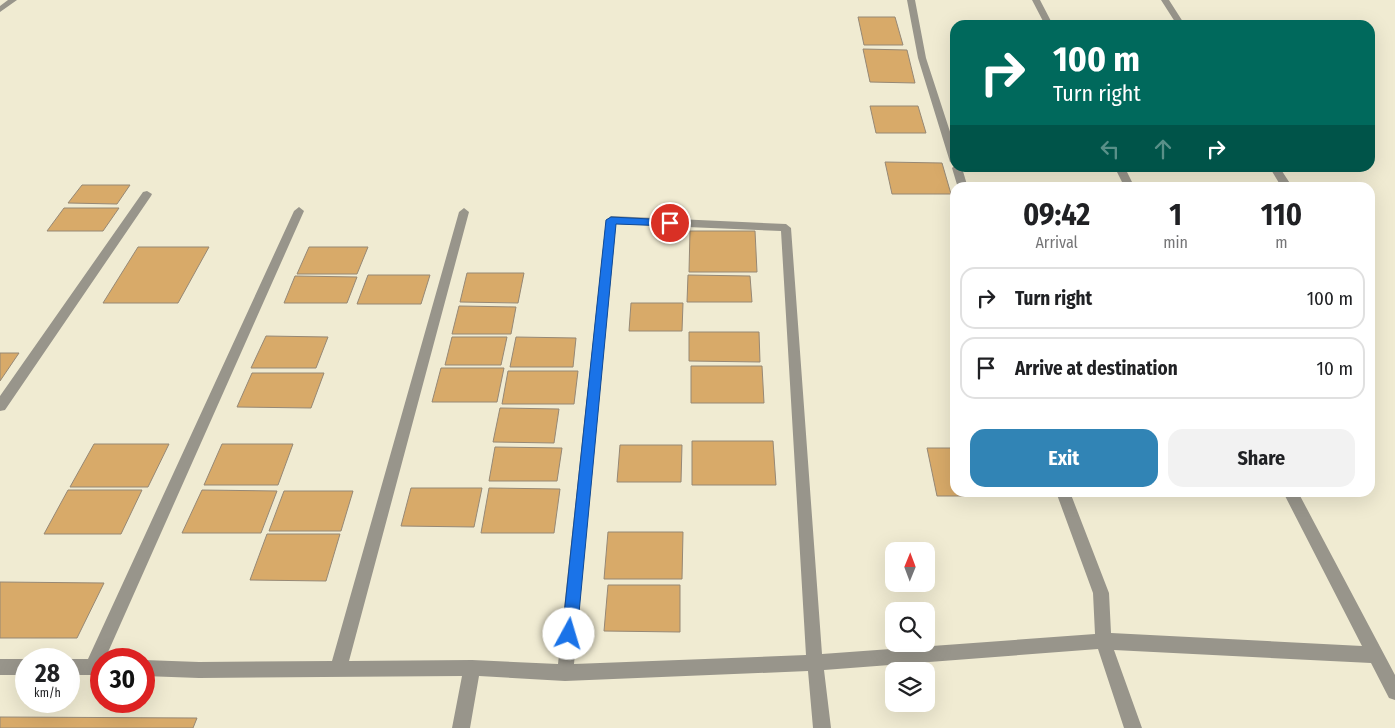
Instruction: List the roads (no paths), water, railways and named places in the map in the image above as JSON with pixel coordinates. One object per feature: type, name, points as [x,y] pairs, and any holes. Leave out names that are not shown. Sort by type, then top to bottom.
[{"type":"street","points":[[0,10],[13,0]]},
{"type":"street","points":[[911,0],[922,58],[950,146]]},
{"type":"street","points":[[1036,0],[1046,20]]},
{"type":"street","points":[[1165,0],[1178,20]]},
{"type":"street","points":[[0,406],[147,194]]},
{"type":"street","points":[[105,648],[299,211]]},
{"type":"street","points":[[338,670],[464,212]]},
{"type":"street","points":[[565,673],[611,220],[786,228],[815,663],[822,728]]},
{"type":"street","points":[[1065,497],[1101,593],[1103,641],[1133,728]]},
{"type":"street","points":[[1293,497],[1395,692]]},
{"type":"street","points":[[155,668],[338,670],[472,668],[565,673],[815,663],[1103,641],[1375,655]]},
{"type":"street","points":[[0,667],[15,667]]},
{"type":"street","points":[[461,728],[472,668]]}]
